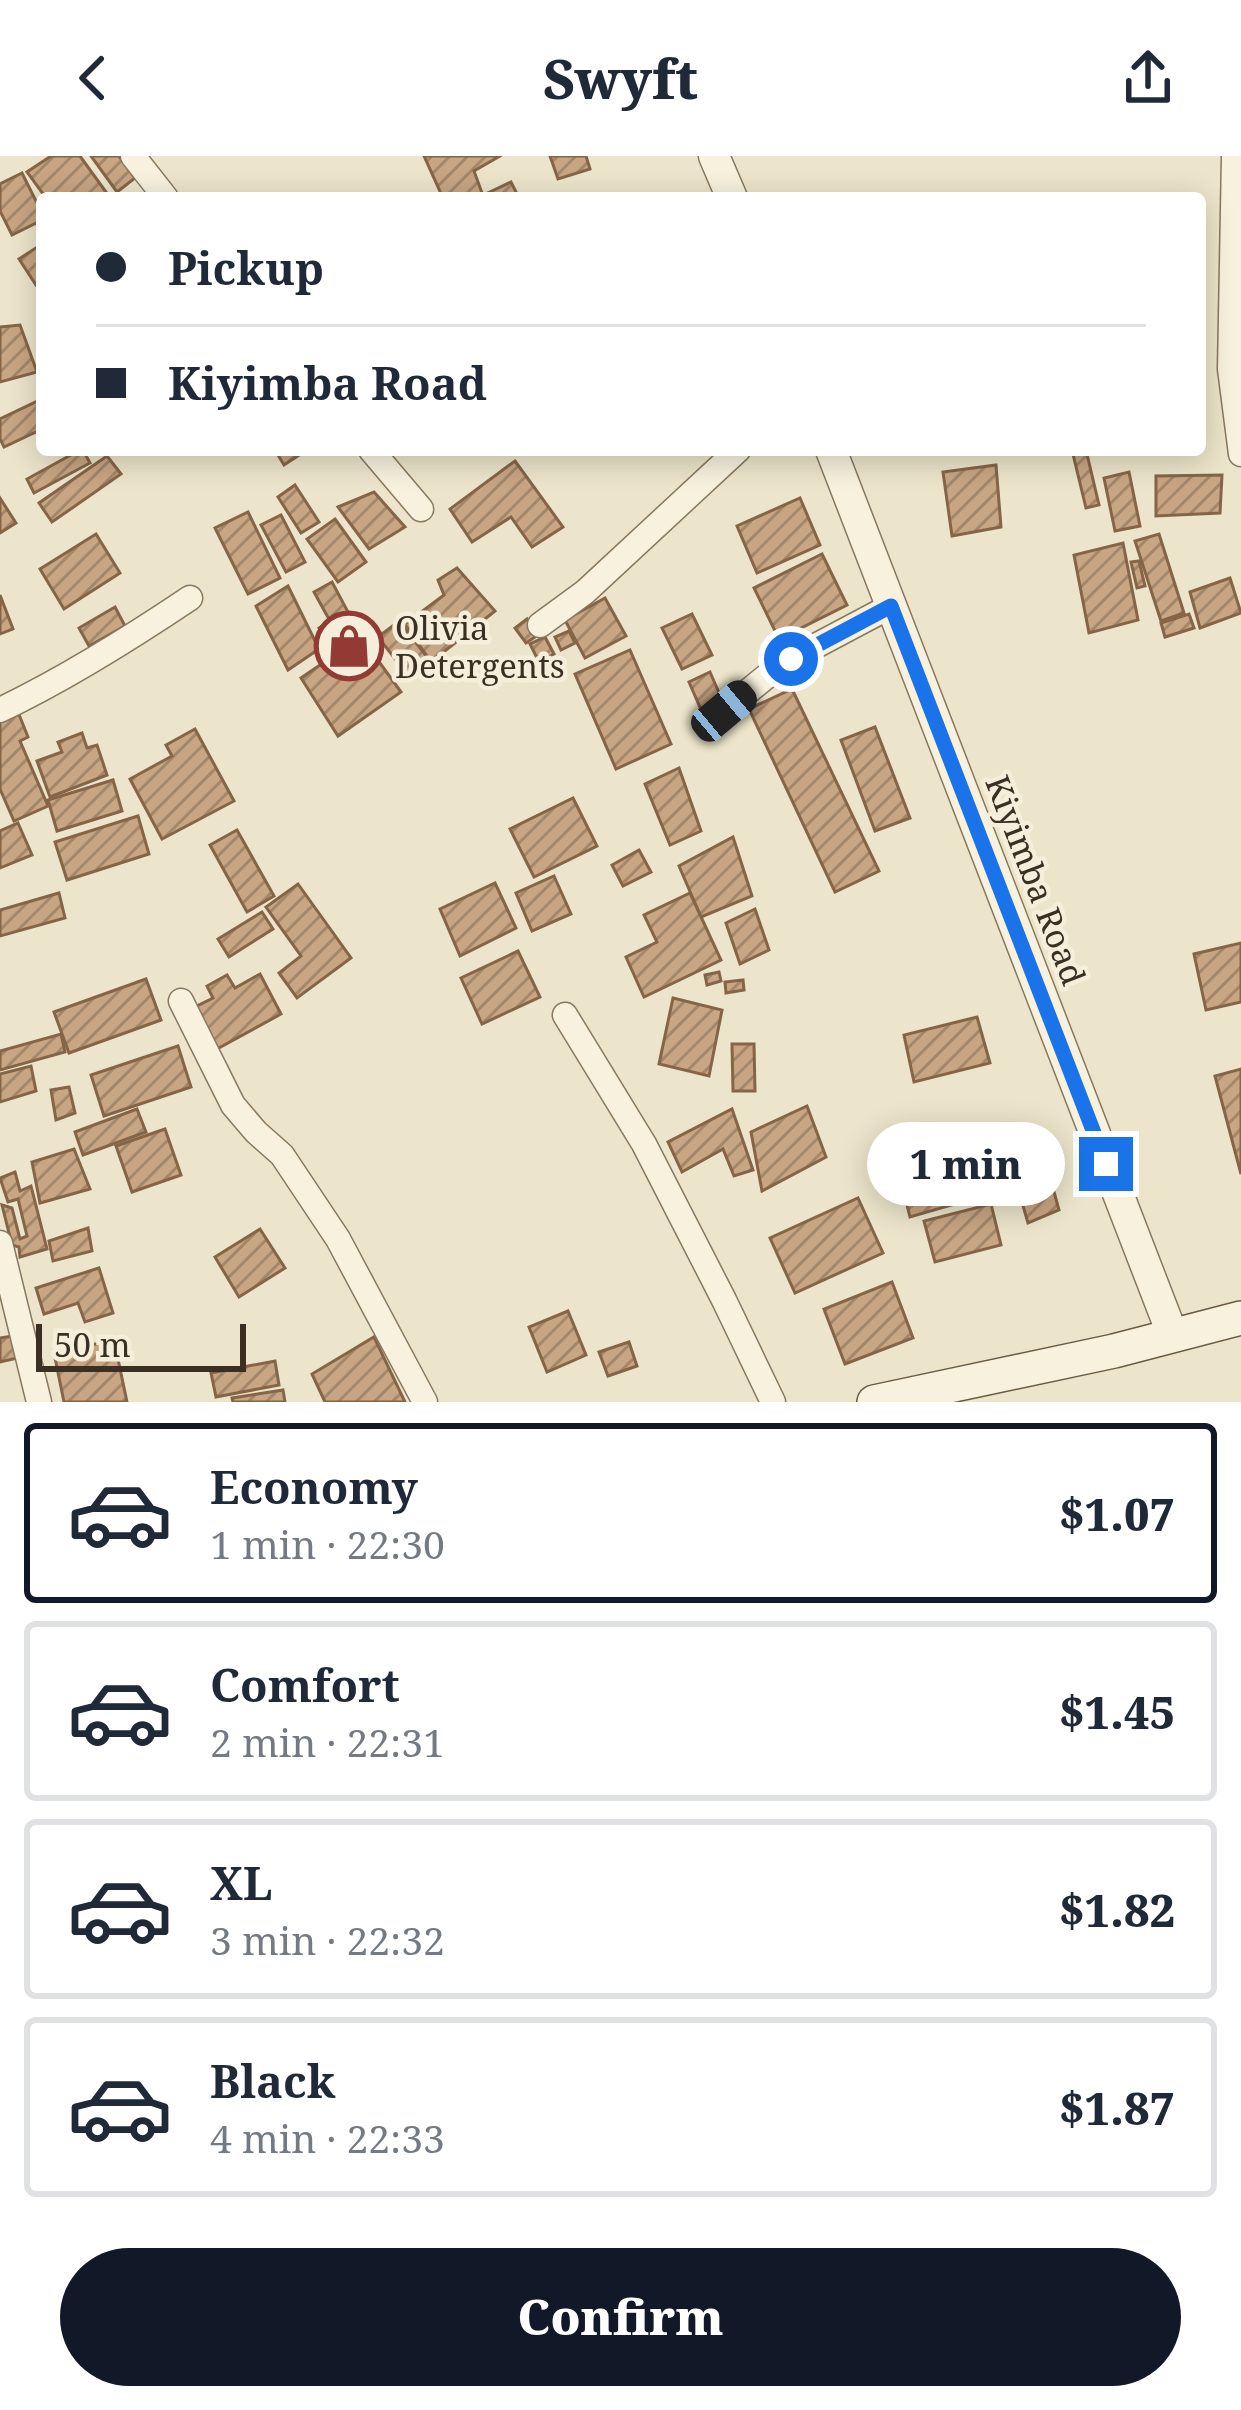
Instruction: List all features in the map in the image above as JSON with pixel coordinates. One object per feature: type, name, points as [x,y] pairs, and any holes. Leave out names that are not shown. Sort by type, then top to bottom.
[{"type":"main road","points":[[874,1402],[1241,1318]]},
{"type":"street","points":[[133,156],[161,192]]},
{"type":"street","points":[[714,156],[729,192]]},
{"type":"street","points":[[1234,156],[1230,369],[1241,454]]},
{"type":"street","points":[[376,456],[421,509]]},
{"type":"street","points":[[540,626],[585,592],[732,456]]},
{"type":"street","name":"Kiyimba Road","points":[[833,456],[1173,1336]]},
{"type":"street","points":[[0,710],[85,665],[190,598]]},
{"type":"street","points":[[724,711],[791,659],[891,606]]},
{"type":"street","points":[[181,1001],[233,1105],[282,1155],[338,1239],[425,1402]]},
{"type":"street","points":[[565,1015],[644,1144],[773,1402]]},
{"type":"street","points":[[0,1243],[39,1402]]},
{"type":"building","points":[[51,156],[80,156],[106,192],[42,192],[27,172]]},
{"type":"building","points":[[91,156],[119,156],[135,178],[117,192]]},
{"type":"building","points":[[424,156],[500,156],[474,171],[482,192],[440,192]]},
{"type":"building","points":[[550,156],[586,156],[590,169],[558,179]]},
{"type":"building","points":[[22,173],[36,201],[36,223],[12,235],[0,211],[0,184]]},
{"type":"building","points":[[511,182],[516,192],[490,192]]},
{"type":"building","points":[[36,248],[36,285],[19,259]]},
{"type":"building","points":[[20,325],[36,372],[0,382],[0,327]]},
{"type":"building","points":[[36,402],[36,432],[4,447],[0,419]]},
{"type":"building","points":[[69,456],[86,456],[90,463],[34,493],[27,479]]},
{"type":"building","points":[[107,456],[121,474],[52,522],[39,503]]},
{"type":"building","points":[[1073,456],[1087,456],[1099,505],[1086,508]]},
{"type":"building","points":[[515,461],[563,527],[532,547],[511,517],[472,542],[450,509]]},
{"type":"building","points":[[996,465],[1001,527],[952,536],[943,472]]},
{"type":"building","points":[[1129,472],[1140,526],[1115,531],[1104,478]]},
{"type":"building","points":[[1222,475],[1220,513],[1156,516],[1156,476]]},
{"type":"building","points":[[295,485],[319,522],[301,533],[278,497]]},
{"type":"building","points":[[374,492],[405,527],[369,549],[338,507]]},
{"type":"building","points":[[0,498],[16,523],[0,533]]},
{"type":"building","points":[[800,498],[820,545],[757,573],[737,526]]},
{"type":"building","points":[[248,512],[280,578],[248,594],[215,528]]},
{"type":"building","points":[[281,515],[305,562],[286,572],[261,525]]},
{"type":"building","points":[[335,519],[366,562],[338,582],[307,539]]},
{"type":"building","points":[[96,534],[120,573],[64,609],[40,569]]},
{"type":"building","points":[[1159,534],[1184,613],[1161,621],[1135,541]]},
{"type":"building","points":[[1123,543],[1138,620],[1089,633],[1074,555]]},
{"type":"building","points":[[822,554],[847,605],[779,639],[754,588]]},
{"type":"building","points":[[1139,561],[1145,586],[1137,588],[1131,562]]},
{"type":"building","points":[[457,568],[495,611],[431,662],[405,624],[444,595],[438,580]]},
{"type":"building","points":[[1230,578],[1241,613],[1200,628],[1190,592]]},
{"type":"building","points":[[332,582],[357,629],[328,644],[319,628],[330,621],[314,592]]},
{"type":"building","points":[[288,586],[319,649],[288,670],[256,606]]},
{"type":"building","points":[[0,595],[13,629],[0,634]]},
{"type":"building","points":[[605,598],[626,636],[585,658],[565,620]]},
{"type":"building","points":[[115,607],[125,626],[89,646],[79,628]]},
{"type":"building","points":[[692,614],[712,655],[682,669],[662,628]]},
{"type":"building","points":[[1189,614],[1194,628],[1165,637],[1161,623]]},
{"type":"building","points":[[527,619],[538,635],[526,643],[515,628]]},
{"type":"building","points":[[399,621],[431,662],[411,679],[378,637]]},
{"type":"building","points":[[569,631],[575,643],[561,650],[555,637]]},
{"type":"building","points":[[361,637],[401,692],[338,736],[301,678]]},
{"type":"building","points":[[545,637],[554,654],[539,662],[530,644]]},
{"type":"building","points":[[630,650],[671,744],[616,769],[575,674]]},
{"type":"building","points":[[710,672],[723,702],[702,712],[689,682]]},
{"type":"building","points":[[792,689],[879,871],[835,892],[749,709]]},
{"type":"building","points":[[16,707],[28,737],[20,741],[48,806],[14,821],[0,789],[0,714]]},
{"type":"building","points":[[875,727],[910,818],[875,831],[841,740]]},
{"type":"building","points":[[195,729],[234,801],[162,839],[130,779],[172,756],[166,745]]},
{"type":"building","points":[[82,733],[87,748],[97,745],[107,775],[50,797],[37,761],[62,752],[58,742]]},
{"type":"building","points":[[679,768],[701,831],[670,845],[645,784]]},
{"type":"building","points":[[113,780],[122,811],[57,831],[48,800]]},
{"type":"building","points":[[573,798],[597,846],[534,877],[510,829]]},
{"type":"building","points":[[138,816],[149,854],[67,880],[55,842]]},
{"type":"building","points":[[18,823],[32,855],[0,868],[0,831]]},
{"type":"building","points":[[237,830],[274,896],[247,912],[210,845]]},
{"type":"building","points":[[733,837],[752,896],[701,917],[679,866]]},
{"type":"building","points":[[639,850],[651,872],[623,886],[612,865]]},
{"type":"building","points":[[554,876],[571,914],[532,931],[516,893]]},
{"type":"building","points":[[495,883],[516,928],[460,956],[440,909]]},
{"type":"building","points":[[298,884],[351,958],[297,998],[279,973],[301,956],[266,907]]},
{"type":"building","points":[[59,893],[65,918],[0,936],[0,910]]},
{"type":"building","points":[[690,893],[721,960],[644,997],[626,957],[657,942],[644,915]]},
{"type":"building","points":[[755,909],[769,950],[740,964],[726,923]]},
{"type":"building","points":[[262,912],[273,929],[229,957],[218,939]]},
{"type":"building","points":[[1241,943],[1241,1002],[1206,1010],[1194,954]]},
{"type":"building","points":[[518,951],[540,997],[482,1024],[461,978]]},
{"type":"building","points":[[719,972],[721,981],[707,985],[705,975]]},
{"type":"building","points":[[260,974],[281,1014],[217,1049],[195,1007],[213,998],[207,986],[227,975],[235,988]]},
{"type":"building","points":[[146,979],[161,1020],[69,1053],[54,1012]]},
{"type":"building","points":[[743,980],[744,990],[726,993],[725,982]]},
{"type":"building","points":[[673,998],[722,1010],[709,1076],[659,1064]]},
{"type":"building","points":[[977,1017],[990,1063],[914,1082],[904,1035]]},
{"type":"building","points":[[61,1034],[65,1052],[0,1070],[0,1051]]},
{"type":"building","points":[[732,1044],[754,1044],[755,1091],[733,1091]]},
{"type":"building","points":[[178,1046],[191,1087],[104,1116],[91,1075]]},
{"type":"building","points":[[31,1066],[36,1091],[0,1102],[0,1074]]},
{"type":"building","points":[[1241,1069],[1241,1174],[1215,1076]]},
{"type":"building","points":[[69,1087],[75,1113],[56,1120],[51,1090]]},
{"type":"building","points":[[807,1106],[826,1157],[762,1191],[751,1132]]},
{"type":"building","points":[[137,1109],[146,1132],[83,1155],[75,1132]]},
{"type":"building","points":[[732,1109],[753,1170],[734,1176],[723,1149],[682,1172],[668,1142]]},
{"type":"building","points":[[165,1129],[181,1175],[132,1192],[116,1146]]},
{"type":"building","points":[[977,1144],[990,1194],[910,1217],[898,1170]]},
{"type":"building","points":[[74,1149],[90,1189],[40,1203],[32,1162]]},
{"type":"building","points":[[15,1172],[20,1191],[31,1186],[47,1249],[20,1257],[19,1247],[12,1245],[2,1205],[12,1208],[20,1239],[27,1236],[18,1199],[8,1202],[0,1178]]},
{"type":"building","points":[[1051,1181],[1059,1210],[1028,1223],[1019,1192]]},
{"type":"building","points":[[858,1198],[883,1253],[795,1293],[770,1238]]},
{"type":"building","points":[[991,1204],[1001,1245],[935,1262],[924,1221]]},
{"type":"building","points":[[88,1228],[92,1251],[53,1261],[49,1241]]},
{"type":"building","points":[[260,1229],[285,1268],[239,1297],[215,1257]]},
{"type":"building","points":[[99,1268],[113,1313],[85,1322],[78,1303],[44,1314],[36,1288]]},
{"type":"building","points":[[892,1282],[913,1338],[845,1364],[824,1309]]},
{"type":"building","points":[[568,1311],[586,1355],[547,1372],[529,1327]]},
{"type":"building","points":[[13,1336],[17,1358],[0,1362],[0,1338]]},
{"type":"building","points":[[374,1337],[405,1402],[325,1402],[312,1374]]},
{"type":"building","points":[[114,1340],[127,1402],[64,1402],[54,1353]]},
{"type":"building","points":[[629,1342],[637,1366],[608,1376],[599,1352]]},
{"type":"building","points":[[275,1361],[279,1385],[216,1397],[211,1373]]},
{"type":"building","points":[[283,1390],[285,1402],[233,1402],[232,1398]]},
{"type":"place","name":"Olivia Detergents","points":[[349,646]]},
{"type":"route","points":[[791,659],[891,606],[1106,1164]]}]
